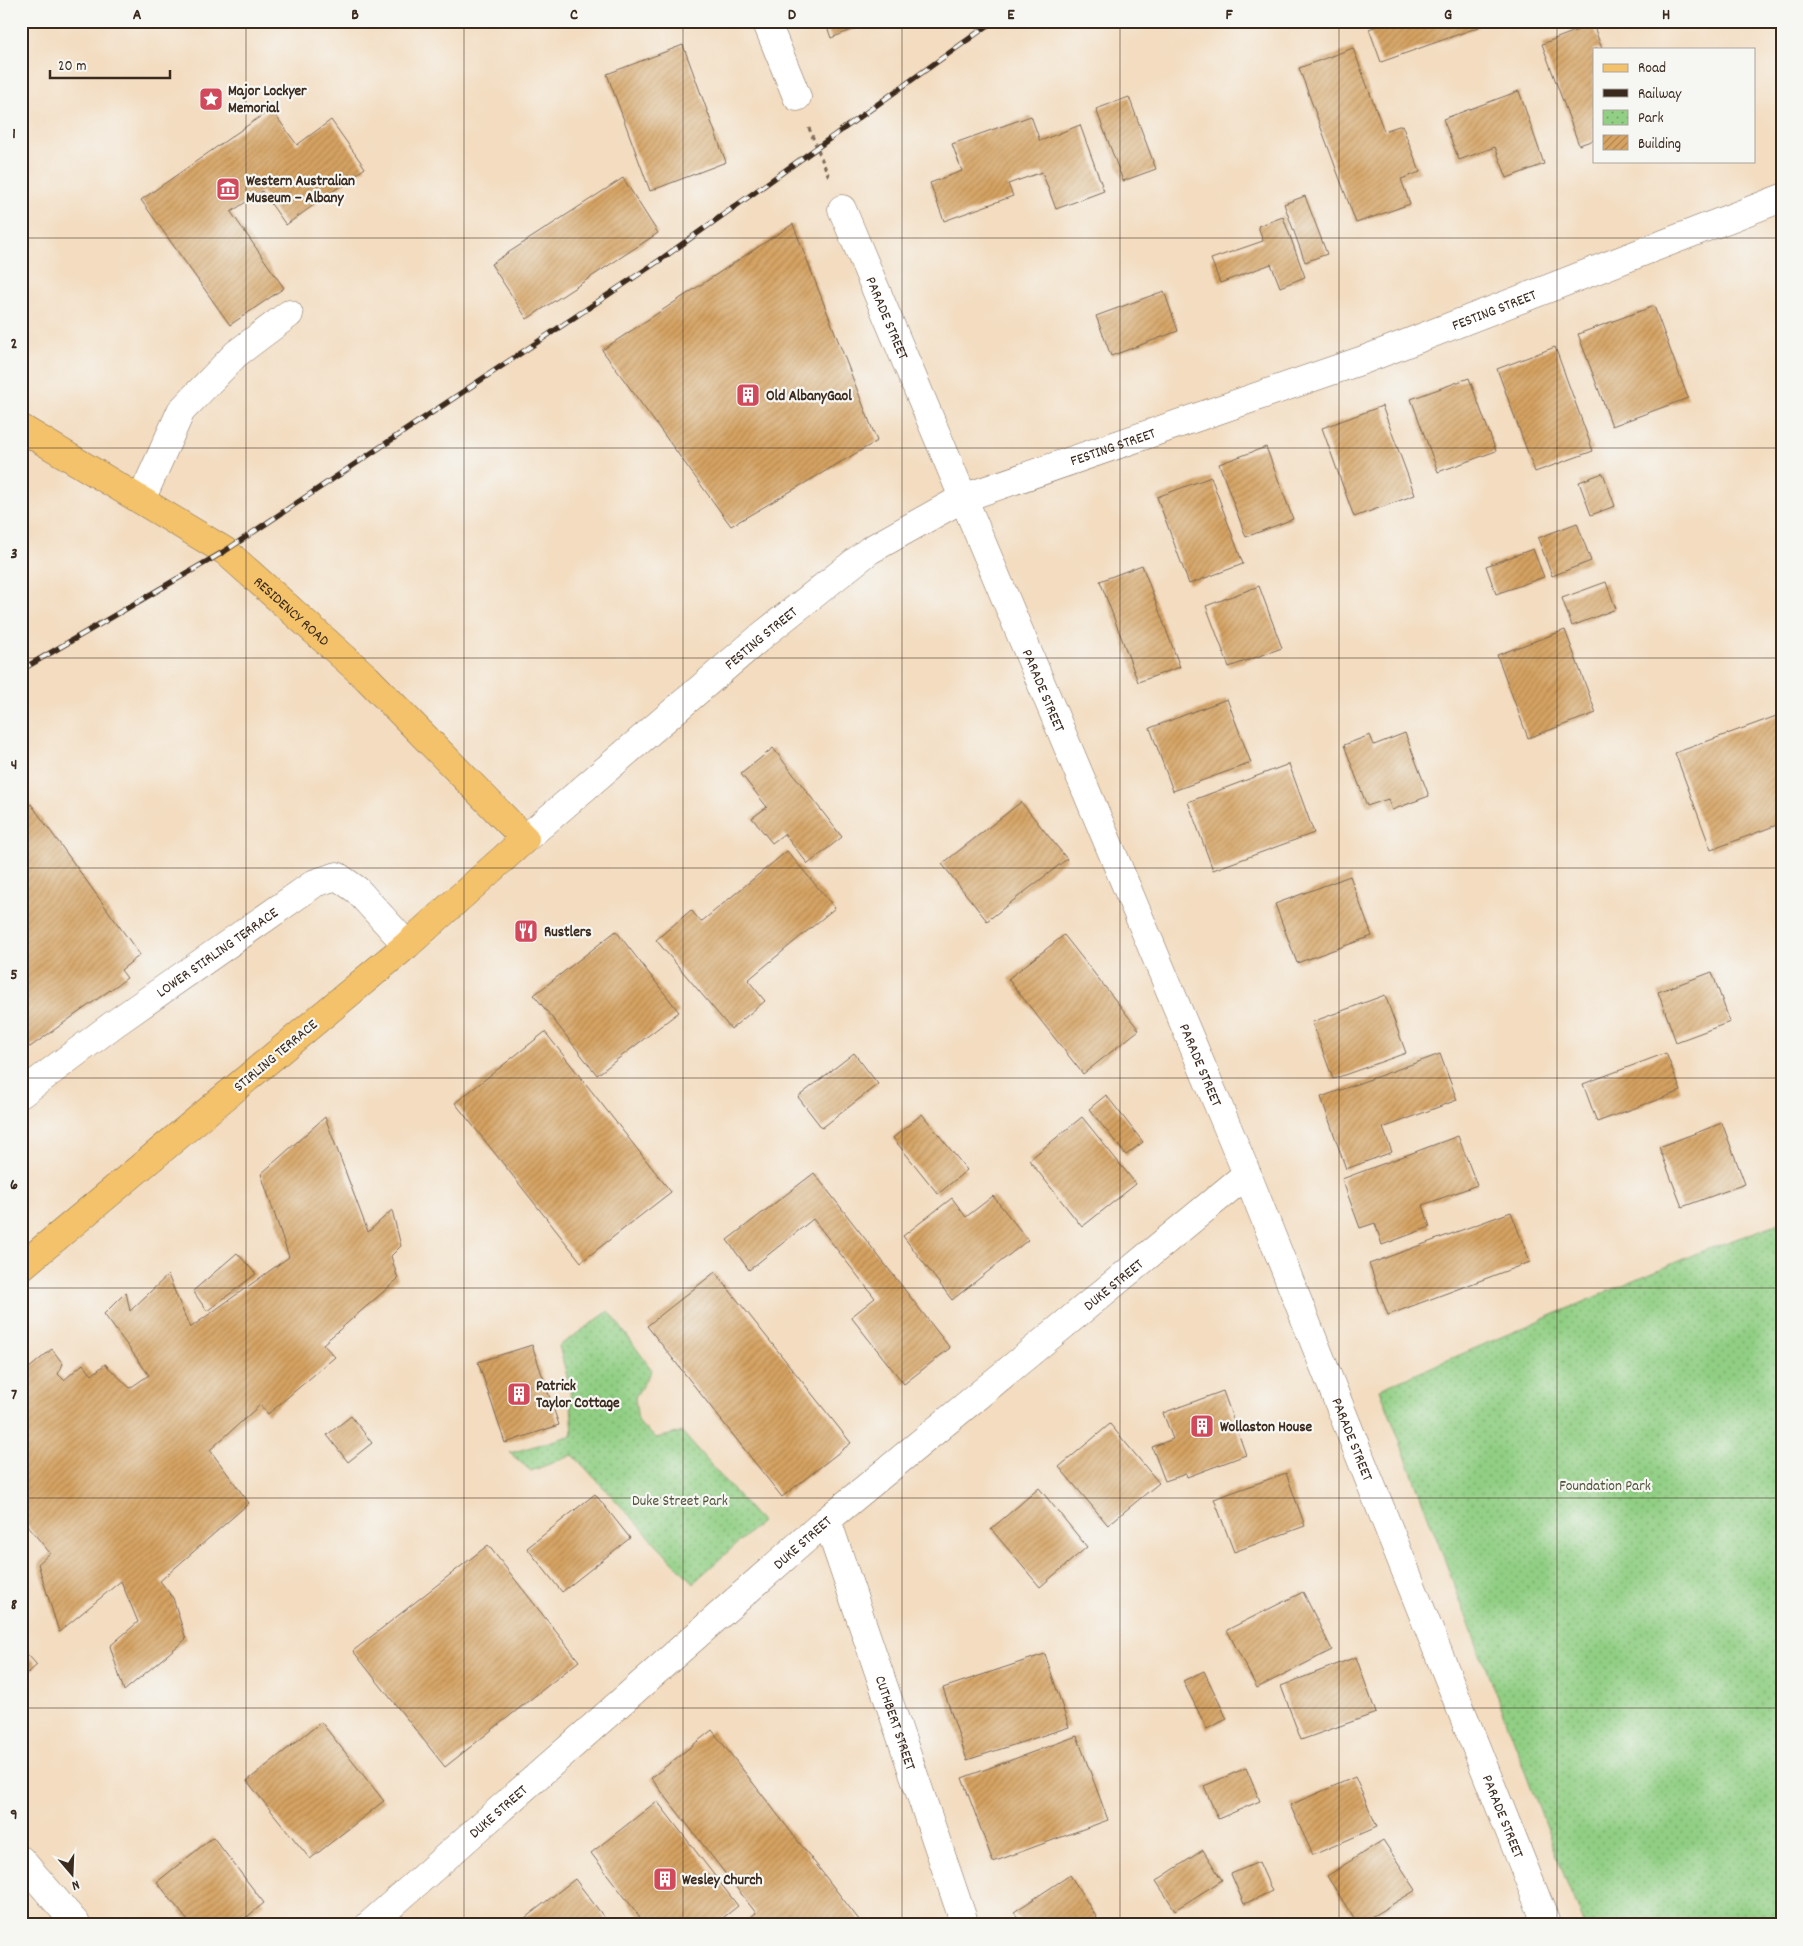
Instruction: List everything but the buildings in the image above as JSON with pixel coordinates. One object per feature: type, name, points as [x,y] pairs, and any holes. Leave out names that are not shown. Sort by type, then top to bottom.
[{"type":"main road","name":"RESIDENCY ROAD","points":[[21,428],[225,551],[367,678],[525,839]]},
{"type":"main road","name":"STIRLING TERRACE","points":[[21,1267],[407,944],[525,839]]},
{"type":"street","points":[[766,21],[797,97]]},
{"type":"street","name":"FESTING STREET","points":[[525,839],[764,634],[870,550],[963,498],[1366,359],[1782,198]]},
{"type":"street","name":"PARADE STREET","points":[[842,209],[1247,1174],[1546,1925]]},
{"type":"street","points":[[141,500],[181,411],[236,354],[289,314]]},
{"type":"street","name":"LOWER STIRLING TERRACE","points":[[21,1094],[114,1024],[315,883],[338,876],[357,890],[407,944]]},
{"type":"street","name":"DUKE STREET","points":[[369,1925],[827,1520],[1247,1174]]},
{"type":"street","name":"CUTHBERT STREET","points":[[827,1520],[949,1873],[965,1925]]},
{"type":"street","points":[[21,1860],[76,1925]]},
{"type":"path","points":[[797,97],[842,209]]},
{"type":"green space","name":"Foundation Park","points":[[1782,1222],[1782,1925],[1583,1925],[1380,1389],[1695,1254]]},
{"type":"green space","name":"Duke Street Park","points":[[609,1311],[652,1370],[635,1397],[638,1423],[656,1438],[682,1432],[761,1522],[693,1583],[573,1455],[531,1471],[510,1453],[573,1435],[570,1388],[559,1346]]},
{"type":"railway","points":[[21,670],[225,551],[660,260],[994,21]]},
{"type":"place","name":"Major Lockyer Memorial","points":[[211,99]]},
{"type":"place","name":"Western Australian Museum – Albany","points":[[228,189]]},
{"type":"place","name":"Old AlbanyGaol","points":[[748,395]]},
{"type":"place","name":"Rustlers","points":[[526,931]]},
{"type":"place","name":"Patrick Taylor Cottage","points":[[519,1394]]},
{"type":"place","name":"Wollaston House","points":[[1202,1426]]},
{"type":"place","name":"Wesley Church","points":[[665,1879]]}]
